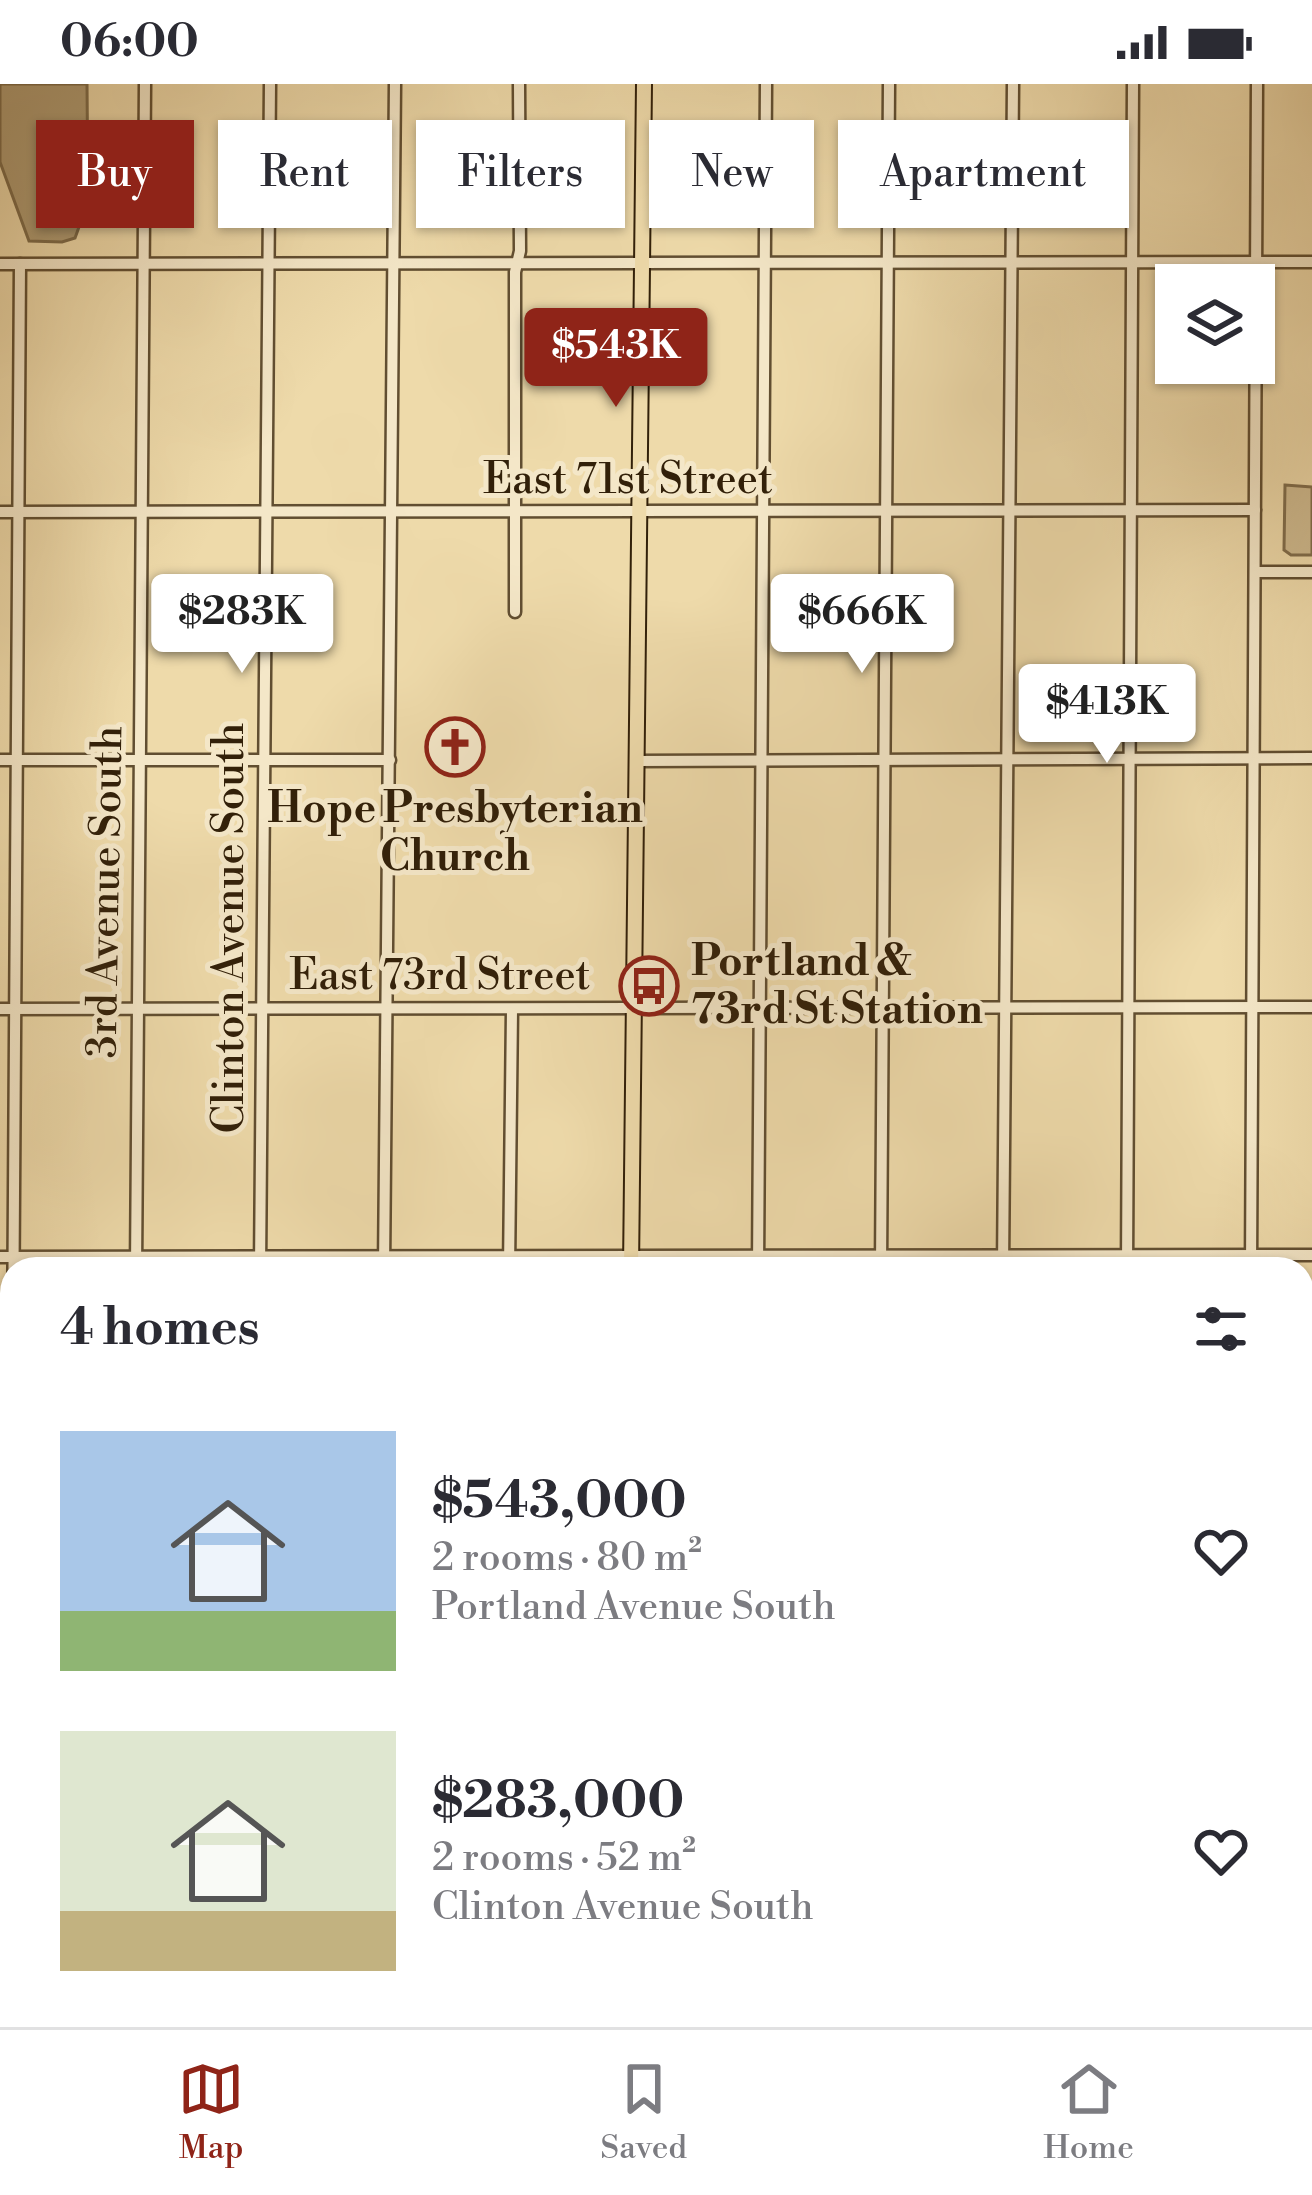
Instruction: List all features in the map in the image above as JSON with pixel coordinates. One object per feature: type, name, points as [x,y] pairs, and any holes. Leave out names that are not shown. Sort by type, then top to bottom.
[{"type":"main road","points":[[631,1257],[644,84]]},
{"type":"street","name":"3rd Avenue South","points":[[136,1257],[146,84]]},
{"type":"street","name":"Clinton Avenue South","points":[[260,1257],[271,84]]},
{"type":"street","points":[[385,1257],[395,84]]},
{"type":"street","points":[[515,612],[519,84]]},
{"type":"street","points":[[758,1257],[766,84]]},
{"type":"street","points":[[881,1257],[889,84]]},
{"type":"street","points":[[1003,1257],[1013,84]]},
{"type":"street","points":[[1127,1257],[1133,84]]},
{"type":"street","points":[[1251,1257],[1257,84]]},
{"type":"street","points":[[0,264],[1312,262]]},
{"type":"street","points":[[6,1257],[20,264]]},
{"type":"street","name":"East 71st Street","points":[[0,512],[1255,510]]},
{"type":"street","points":[[1255,572],[1312,572]]},
{"type":"street","points":[[636,761],[1312,758]]},
{"type":"street","points":[[0,760],[390,760]]},
{"type":"street","name":"East 73rd Street","points":[[7,1009],[1312,1006]]},
{"type":"street","points":[[509,1257],[512,1010]]},
{"type":"shaded area","points":[[0,84],[87,84],[87,120],[36,120],[36,228],[79,228],[75,238],[29,241],[0,162]]},
{"type":"shaded area","points":[[1285,485],[1312,487],[1312,555],[1291,555],[1284,550]]},
{"type":"place","name":"Hope Presbyterian Church","points":[[455,747]]},
{"type":"place","name":"Portland & 73rd St Station","points":[[649,986]]}]
